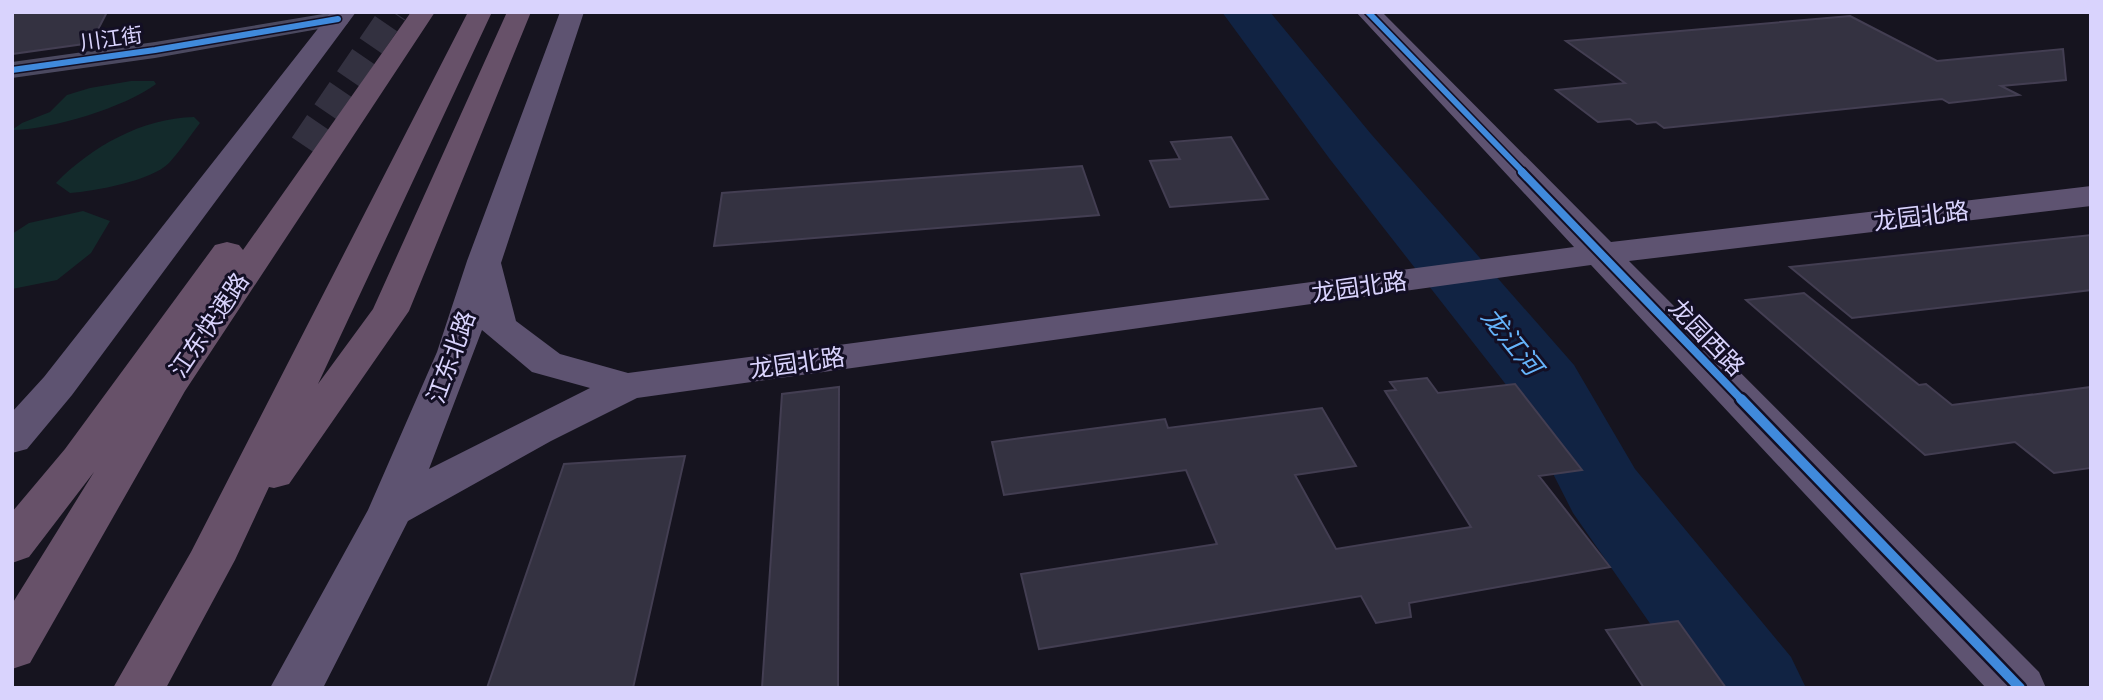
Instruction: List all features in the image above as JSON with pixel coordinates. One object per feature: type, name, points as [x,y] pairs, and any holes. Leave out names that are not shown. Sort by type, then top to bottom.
[{"type":"highway","name":"江东快速路","points":[[12,648],[166,389],[422,12]]},
{"type":"highway","points":[[139,688],[211,560],[480,12]]},
{"type":"highway","points":[[211,560],[391,311],[519,12]]},
{"type":"highway","points":[[12,545],[80,460],[303,145]]},
{"type":"main road","name":"江东北路","points":[[296,688],[391,510],[456,352],[484,261],[572,12]]},
{"type":"main road","name":"龙园西路","points":[[1368,12],[2020,688]]},
{"type":"main road","points":[[12,439],[58,386],[341,16]]},
{"type":"main road","name":"龙园北路","points":[[628,386],[1600,254],[2091,196]]},
{"type":"main road","points":[[484,261],[498,326],[546,363],[628,386]]},
{"type":"main road","points":[[391,510],[536,431],[628,386]]},
{"type":"street","name":"川江街","points":[[12,70],[341,16]]},
{"type":"green space","points":[[131,81],[154,81],[156,84],[126,101],[87,116],[46,126],[12,130],[50,112],[67,95]]},
{"type":"green space","points":[[194,117],[200,123],[181,148],[169,163],[149,175],[108,187],[70,193],[56,183],[85,158],[119,137],[155,123]]},
{"type":"green space","points":[[83,211],[110,221],[91,253],[57,280],[12,289],[12,234],[29,223]]},
{"type":"building","points":[[12,12],[107,12],[91,43],[12,54]]},
{"type":"building","points":[[1850,16],[1937,61],[2063,49],[2066,80],[2001,86],[2019,95],[1949,103],[1942,99],[1664,128],[1656,122],[1637,124],[1630,119],[1598,122],[1556,90],[1625,83],[1566,41]]},
{"type":"building","points":[[1231,137],[1268,199],[1170,207],[1150,161],[1180,159],[1171,142]]},
{"type":"building","points":[[1082,166],[1099,215],[714,246],[722,193]]},
{"type":"building","points":[[2091,235],[2091,290],[1852,318],[1790,267]]},
{"type":"building","points":[[1804,293],[1919,385],[1926,384],[1952,405],[2091,387],[2091,468],[2054,473],[2015,442],[1925,455],[1746,300]]},
{"type":"building","points":[[1427,378],[1438,393],[1515,384],[1582,470],[1539,476],[1610,567],[1409,603],[1411,617],[1376,623],[1361,596],[1039,649],[1021,574],[1217,544],[1186,470],[1004,495],[992,442],[1165,419],[1168,428],[1322,408],[1356,466],[1295,475],[1336,549],[1471,527],[1385,391],[1396,390],[1390,382]]},
{"type":"building","points":[[839,387],[838,688],[762,688],[782,394]]},
{"type":"building","points":[[685,456],[633,688],[487,688],[564,464]]},
{"type":"building","points":[[1678,621],[1726,688],[1644,688],[1606,630]]},
{"type":"waterway","name":"龙江河","points":[[1245,12],[1350,146],[1546,383],[1604,491],[1754,688]]},
{"type":"tunnel","points":[[303,145],[394,12]]},
{"type":"cycle path","points":[[1368,12],[2020,688]]},
{"type":"cycle path","points":[[12,70],[155,50],[338,19]]}]
